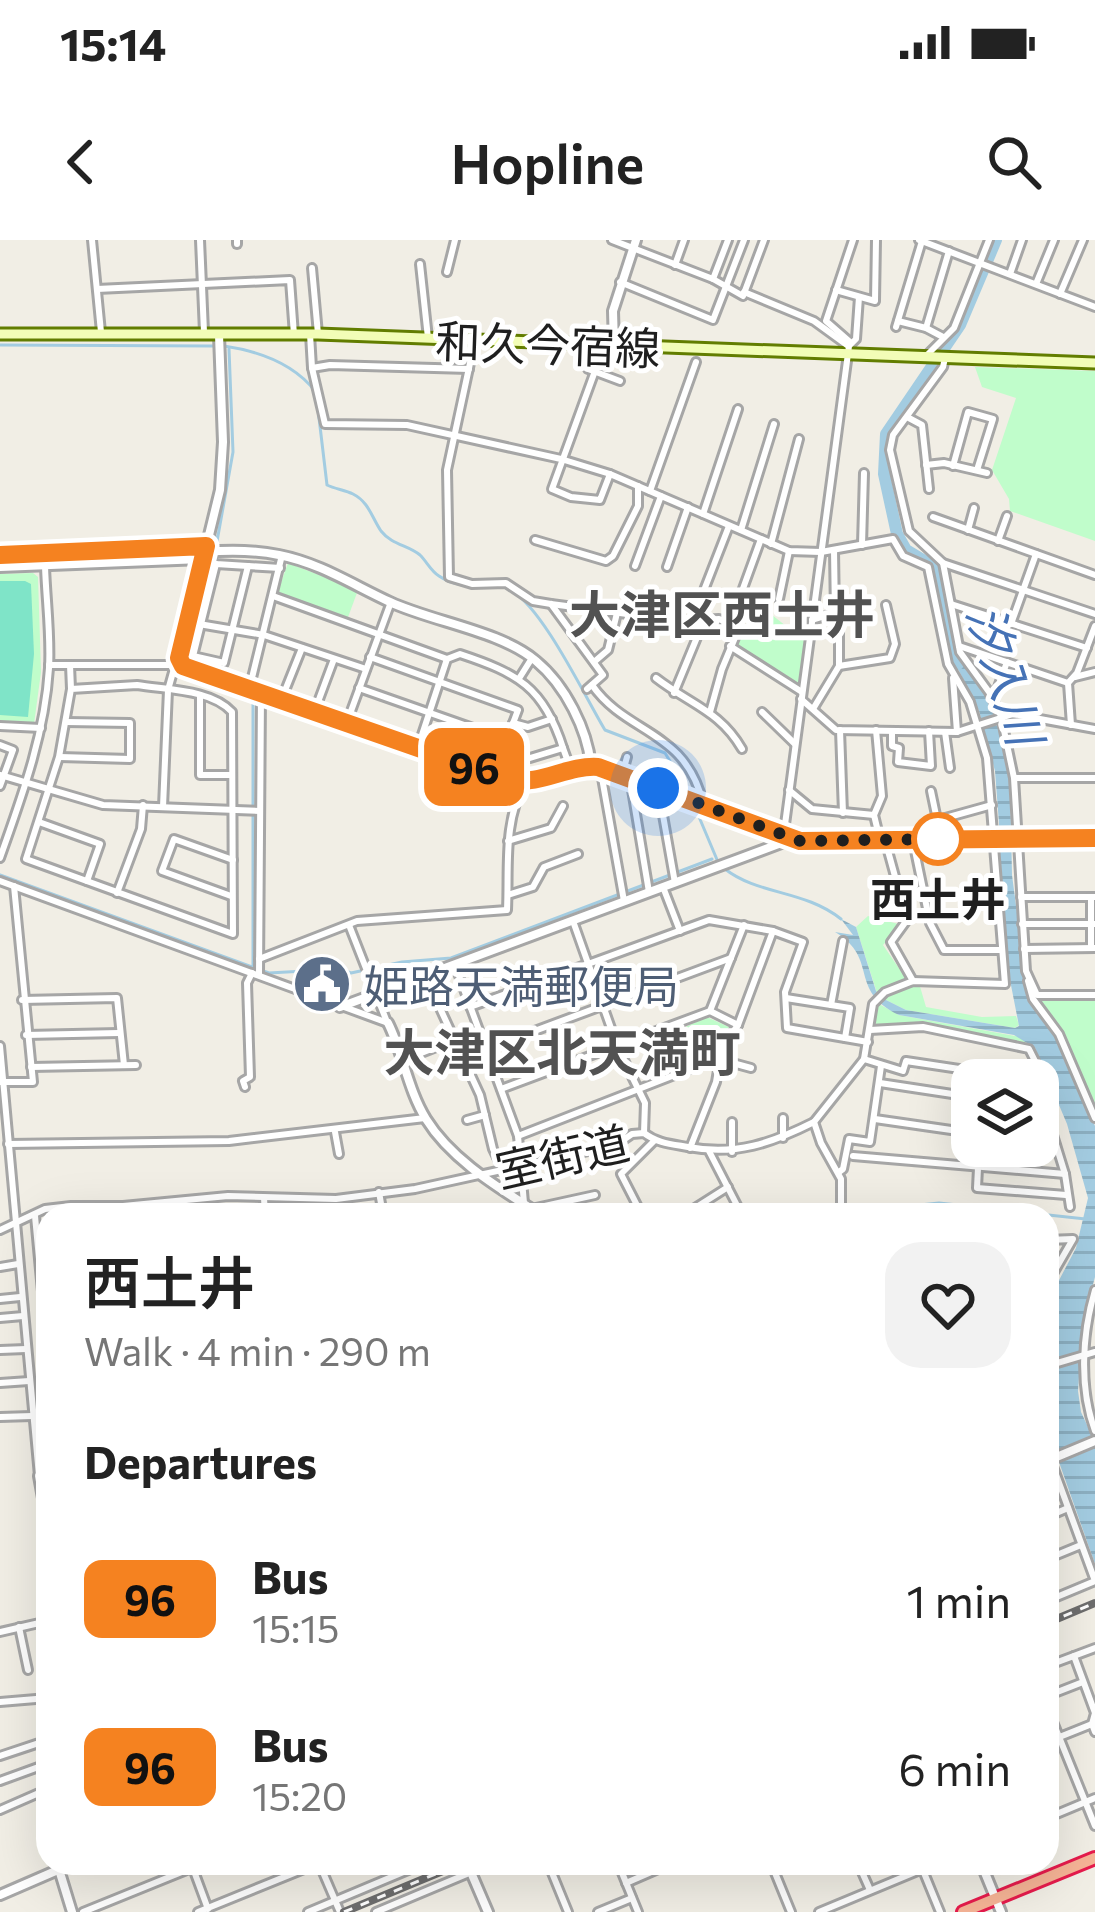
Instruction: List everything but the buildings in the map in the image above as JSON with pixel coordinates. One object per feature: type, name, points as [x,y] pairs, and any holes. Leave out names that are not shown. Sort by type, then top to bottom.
[{"type":"highway","points":[[963,1912],[998,1905],[1095,1858]]},
{"type":"main road","name":"和久今宿線","points":[[0,334],[314,334],[614,346],[849,348],[927,357],[1095,363]]},
{"type":"street","points":[[92,240],[101,335]]},
{"type":"street","points":[[200,240],[205,334]]},
{"type":"street","points":[[447,272],[455,240]]},
{"type":"street","points":[[612,240],[634,244],[743,296],[764,240]]},
{"type":"street","points":[[675,265],[684,240]]},
{"type":"street","points":[[713,279],[728,240]]},
{"type":"street","points":[[620,282],[713,320],[744,240]]},
{"type":"street","points":[[849,348],[826,321],[853,240]]},
{"type":"street","points":[[836,290],[875,301],[875,240]]},
{"type":"street","points":[[927,357],[953,328],[989,240]]},
{"type":"street","points":[[1010,274],[1022,240]]},
{"type":"street","points":[[1036,284],[1054,240]]},
{"type":"street","points":[[1060,294],[1083,240]]},
{"type":"street","points":[[944,337],[926,328],[897,324],[921,241],[1095,308]]},
{"type":"street","points":[[614,346],[613,310],[634,244]]},
{"type":"street","points":[[926,328],[949,251]]},
{"type":"street","points":[[421,264],[428,338]]},
{"type":"street","points":[[312,268],[312,368],[325,424],[407,425],[561,459],[610,474],[789,551],[821,552],[892,539],[902,556],[928,567],[954,674],[957,732]]},
{"type":"street","points":[[97,290],[290,280],[294,334]]},
{"type":"street","points":[[744,292],[814,321],[849,348]]},
{"type":"street","points":[[784,832],[859,297]]},
{"type":"street","points":[[163,807],[168,690],[178,665],[221,475],[219,335]]},
{"type":"street","points":[[476,340],[453,433],[445,501],[449,577],[472,584],[506,583],[533,601],[681,622],[719,619],[739,628],[710,712]]},
{"type":"street","points":[[945,358],[944,367],[893,435],[894,476],[909,531],[943,563],[1095,614]]},
{"type":"street","points":[[650,491],[696,362]]},
{"type":"street","points":[[312,368],[469,369]]},
{"type":"street","points":[[610,474],[600,500],[552,489],[592,370],[620,381]]},
{"type":"street","points":[[703,514],[737,409]]},
{"type":"street","points":[[953,466],[968,412],[993,419],[977,470]]},
{"type":"street","points":[[907,417],[922,425],[929,489]]},
{"type":"street","points":[[741,530],[774,424]]},
{"type":"street","points":[[771,544],[799,439]]},
{"type":"street","points":[[926,465],[987,473]]},
{"type":"street","points":[[862,545],[864,473]]},
{"type":"street","points":[[535,540],[606,562],[638,506],[638,486]]},
{"type":"street","points":[[635,566],[661,496]]},
{"type":"street","points":[[667,567],[688,508]]},
{"type":"street","points":[[968,530],[974,508]]},
{"type":"street","points":[[998,541],[1007,516]]},
{"type":"street","points":[[933,518],[1095,575]]},
{"type":"street","points":[[674,693],[702,619],[699,603],[729,526]]},
{"type":"street","points":[[737,605],[761,539]]},
{"type":"street","points":[[813,710],[839,666],[833,550]]},
{"type":"street","points":[[779,599],[789,551]]},
{"type":"street","points":[[204,552],[216,564],[280,568]]},
{"type":"street","points":[[0,567],[204,552]]},
{"type":"street","points":[[1011,624],[1036,554]]},
{"type":"street","points":[[0,555],[282,555],[321,568],[391,602],[532,658],[559,688],[580,724],[591,766]]},
{"type":"street","points":[[244,1087],[243,1081],[250,1078],[247,983],[256,974],[259,959],[256,688],[282,555]]},
{"type":"street","points":[[943,563],[959,646],[1001,716],[1014,778],[1024,949],[1033,999],[1059,1034],[1095,1118]]},
{"type":"street","points":[[216,564],[193,656],[224,663],[248,566]]},
{"type":"street","points":[[0,858],[41,728],[49,665],[44,566]]},
{"type":"street","points":[[273,596],[448,659],[460,654],[520,677],[552,719],[571,770]]},
{"type":"street","points":[[347,722],[391,602]]},
{"type":"street","points":[[551,604],[603,676],[589,687],[604,703],[661,736],[690,768],[703,803]]},
{"type":"street","points":[[951,604],[1095,656]]},
{"type":"street","points":[[839,666],[890,658],[895,644],[886,605]]},
{"type":"street","points":[[593,663],[608,650],[616,613]]},
{"type":"street","points":[[812,620],[836,616]]},
{"type":"street","points":[[188,622],[264,634],[366,670]]},
{"type":"street","points":[[1071,725],[1071,680],[1095,628]]},
{"type":"street","points":[[730,646],[802,696],[839,730],[957,732],[1001,716],[1034,715],[1095,729]]},
{"type":"street","points":[[959,646],[1071,680],[1095,673]]},
{"type":"street","points":[[282,698],[302,648]]},
{"type":"street","points":[[370,657],[518,710],[494,774]]},
{"type":"street","points":[[520,677],[532,658]]},
{"type":"street","points":[[315,710],[334,659]]},
{"type":"street","points":[[418,747],[448,659]]},
{"type":"street","points":[[993,700],[1007,662]]},
{"type":"street","points":[[70,664],[71,688],[59,757],[26,859],[233,934],[232,712],[227,705],[200,695],[168,690],[71,688]]},
{"type":"street","points":[[137,686],[138,664]]},
{"type":"street","points":[[49,665],[178,665],[256,688],[494,774],[525,782],[591,766],[800,841]]},
{"type":"street","points":[[840,1203],[839,1172],[814,1122],[864,1059],[873,1004],[885,992],[913,981],[1005,984],[994,805],[979,724],[954,674]]},
{"type":"street","points":[[656,678],[724,722],[742,749]]},
{"type":"street","points":[[359,688],[507,740]]},
{"type":"street","points":[[200,695],[200,775],[232,775]]},
{"type":"street","points":[[762,712],[795,744]]},
{"type":"street","points":[[513,723],[528,727],[552,719]]},
{"type":"street","points":[[59,757],[130,759],[130,723],[66,722]]},
{"type":"street","points":[[0,726],[41,728]]},
{"type":"street","points":[[839,730],[843,813]]},
{"type":"street","points":[[876,730],[882,796],[874,815],[906,923],[891,942],[913,981]]},
{"type":"street","points":[[892,731],[892,746],[899,748],[898,762],[931,766],[928,730]]},
{"type":"street","points":[[946,732],[950,768]]},
{"type":"street","points":[[0,745],[13,750],[0,786]]},
{"type":"street","points":[[503,752],[530,758],[563,748]]},
{"type":"street","points":[[628,757],[626,776],[648,886]]},
{"type":"street","points":[[661,769],[656,787],[673,877]]},
{"type":"street","points":[[607,770],[602,778],[623,896]]},
{"type":"street","points":[[2,776],[103,805],[260,811]]},
{"type":"street","points":[[1014,778],[1095,778]]},
{"type":"street","points":[[259,959],[357,921],[508,910],[508,841],[514,801],[525,782]]},
{"type":"street","points":[[789,790],[812,809],[874,815]]},
{"type":"street","points":[[932,790],[941,839]]},
{"type":"street","points":[[938,820],[994,805]]},
{"type":"street","points":[[117,893],[141,829],[143,806]]},
{"type":"street","points":[[508,841],[550,828],[563,806]]},
{"type":"street","points":[[39,822],[100,844],[87,882]]},
{"type":"street","points":[[340,1007],[573,922],[648,886],[663,887],[673,877],[777,844],[1095,838]]},
{"type":"street","points":[[233,860],[174,839],[162,871],[233,896]]},
{"type":"street","points":[[912,839],[930,923],[944,950],[1000,950]]},
{"type":"street","points":[[508,895],[533,887],[544,867],[578,854]]},
{"type":"street","points":[[0,881],[388,1023]]},
{"type":"street","points":[[1,1082],[33,1082],[14,886]]},
{"type":"street","points":[[663,887],[680,931]]},
{"type":"street","points":[[1021,897],[1093,897],[1093,948],[1024,949]]},
{"type":"street","points":[[470,1007],[709,920],[773,931],[802,942],[786,998],[788,1028],[868,1042]]},
{"type":"street","points":[[573,922],[618,1048],[645,1103],[644,1132]]},
{"type":"street","points":[[1022,924],[1093,924]]},
{"type":"street","points":[[349,925],[425,1118],[445,1144],[524,1203]]},
{"type":"street","points":[[501,1089],[710,1011],[744,925]]},
{"type":"street","points":[[690,1148],[716,1082],[718,1059],[738,1025],[773,931]]},
{"type":"street","points":[[831,1005],[838,951],[844,941]]},
{"type":"street","points":[[486,1049],[730,958]]},
{"type":"street","points":[[455,965],[518,1136],[527,1203]]},
{"type":"street","points":[[1026,971],[1037,995],[1095,995]]},
{"type":"street","points":[[22,1000],[117,998],[124,1065]]},
{"type":"street","points":[[786,998],[850,1008],[845,1038]]},
{"type":"street","points":[[439,1006],[480,1095],[502,1168]]},
{"type":"street","points":[[710,1011],[738,1025]]},
{"type":"street","points":[[518,1136],[690,1069],[674,1026]]},
{"type":"street","points":[[870,1030],[923,1027],[1029,1048],[1034,1059]]},
{"type":"street","points":[[26,1035],[120,1034]]},
{"type":"street","points":[[0,1046],[36,1432]]},
{"type":"street","points":[[401,1061],[440,1046]]},
{"type":"street","points":[[718,1059],[751,1068]]},
{"type":"street","points":[[864,1059],[903,1071],[906,1061],[951,1070]]},
{"type":"street","points":[[31,1067],[136,1065]]},
{"type":"street","points":[[839,1172],[849,1139],[870,1142],[881,1066]]},
{"type":"street","points":[[880,1083],[951,1094]]},
{"type":"street","points":[[467,1120],[485,1115]]},
{"type":"street","points":[[8,1144],[229,1141],[425,1118]]},
{"type":"street","points":[[782,1138],[783,1118]]},
{"type":"street","points":[[874,1119],[951,1130]]},
{"type":"street","name":"室街道","points":[[148,1203],[228,1196],[336,1199],[415,1189],[616,1145],[644,1132],[654,1141],[732,1152],[782,1138],[814,1122]]},
{"type":"street","points":[[732,1123],[732,1152]]},
{"type":"street","points":[[335,1132],[339,1154]]},
{"type":"street","points":[[636,1203],[621,1174],[654,1141]]},
{"type":"street","points":[[710,1151],[736,1203]]},
{"type":"street","points":[[571,1155],[574,1169]]},
{"type":"street","points":[[1059,1155],[1070,1207]]},
{"type":"street","points":[[853,1156],[1065,1174]]},
{"type":"street","points":[[978,1168],[977,1188],[1068,1195]]},
{"type":"street","points":[[703,1203],[728,1187]]},
{"type":"street","points":[[379,1192],[381,1203]]},
{"type":"street","points":[[541,1203],[595,1195]]},
{"type":"street","points":[[0,1199],[13,1197]]},
{"type":"street","points":[[264,1198],[264,1203]]},
{"type":"street","name":"室街道","points":[[0,1230],[35,1216]]},
{"type":"street","points":[[1059,1240],[1073,1240],[1059,1264]]},
{"type":"street","points":[[0,1267],[18,1264]]},
{"type":"street","points":[[1095,1290],[1086,1398],[1095,1431]]},
{"type":"street","points":[[0,1299],[21,1297]]},
{"type":"street","points":[[0,1318],[23,1316]]},
{"type":"street","points":[[0,1350],[26,1349]]},
{"type":"street","points":[[1059,1362],[1090,1353]]},
{"type":"street","points":[[0,1382],[29,1381]]},
{"type":"street","points":[[0,1418],[33,1416]]},
{"type":"street","points":[[1059,1453],[1095,1441]]},
{"type":"street","points":[[1059,1487],[1095,1581],[1059,1595]]},
{"type":"street","points":[[1059,1512],[1067,1508]]},
{"type":"street","points":[[1059,1554],[1081,1545]]},
{"type":"street","points":[[0,1632],[36,1624]]},
{"type":"street","points":[[19,1628],[28,1670]]},
{"type":"street","points":[[1059,1662],[1095,1648]]},
{"type":"street","points":[[1074,1656],[1095,1713],[1093,1728],[1059,1737],[1095,1826]]},
{"type":"street","points":[[1059,1691],[1084,1682]]},
{"type":"street","points":[[0,1702],[36,1699]]},
{"type":"street","points":[[0,1756],[36,1744]]},
{"type":"street","points":[[0,1780],[36,1768]]},
{"type":"street","points":[[0,1810],[36,1794]]},
{"type":"street","points":[[1059,1813],[1095,1798]]},
{"type":"street","points":[[0,1894],[39,1875]]},
{"type":"street","points":[[61,1875],[72,1912]]},
{"type":"street","points":[[83,1912],[168,1875]]},
{"type":"street","points":[[194,1875],[205,1911],[290,1875]]},
{"type":"street","points":[[324,1875],[340,1912]]},
{"type":"street","points":[[308,1912],[397,1875]]},
{"type":"street","points":[[376,1912],[454,1875]]},
{"type":"street","points":[[472,1875],[488,1912]]},
{"type":"street","points":[[553,1875],[568,1912]]},
{"type":"street","points":[[623,1875],[638,1912]]},
{"type":"street","points":[[626,1883],[644,1875]]},
{"type":"street","points":[[775,1875],[791,1912]]},
{"type":"street","points":[[864,1875],[870,1891]]},
{"type":"street","points":[[819,1912],[903,1875]]},
{"type":"street","points":[[925,1875],[940,1912]]},
{"type":"street","points":[[986,1875],[998,1905]]},
{"type":"street","points":[[598,1912],[632,1898]]},
{"type":"green space","points":[[975,367],[1095,371],[1095,541],[1010,511],[1009,499],[992,470],[1016,398],[982,387]]},
{"type":"green space","points":[[288,563],[358,590],[347,620],[281,596],[278,591]]},
{"type":"green space","points":[[0,574],[38,577],[41,672],[34,724],[0,722]]},
{"type":"green space","points":[[0,581],[31,584],[34,654],[28,717],[0,715]]},
{"type":"green space","points":[[767,611],[805,641],[798,686],[736,646],[749,619]]},
{"type":"green space","points":[[868,916],[902,925],[883,945],[907,980],[877,993],[856,927]]},
{"type":"green space","points":[[919,983],[926,1007],[982,1017],[1016,1016],[1019,1025],[906,1010],[884,999],[889,992]]},
{"type":"green space","points":[[1034,999],[1095,999],[1095,1115],[1057,1026]]},
{"type":"green space","points":[[879,1004],[899,1015],[1021,1037],[1028,1045],[923,1024],[878,1025],[874,1022]]},
{"type":"green space","points":[[707,1017],[729,1027],[714,1059],[695,1071],[679,1030]]},
{"type":"water","points":[[953,628],[959,656],[988,696],[1002,738],[1010,781],[1012,875],[1028,996],[1055,1032],[1095,1126],[1095,1277],[1083,1321],[1078,1391],[1081,1412],[1095,1442],[1095,1564],[1059,1462],[1059,1280],[1076,1248],[1088,1198],[1059,1105],[1059,1059],[1040,1059],[1035,1048],[1014,1035],[899,1015],[873,995],[857,953],[835,932],[853,935],[841,919],[856,927],[876,991],[884,999],[906,1010],[1019,1026],[996,871],[995,771],[979,711],[953,659]]},
{"type":"waterway","name":"汐入川","points":[[958,664],[940,575],[906,550],[897,534],[884,474],[886,434],[960,325],[996,240]]},
{"type":"waterway","points":[[0,345],[214,346]]},
{"type":"waterway","points":[[224,346],[274,360],[315,391]]},
{"type":"waterway","points":[[216,547],[233,452],[229,349]]},
{"type":"waterway","points":[[317,401],[327,485],[358,497],[385,536],[420,555],[439,576],[459,584],[504,587],[524,600],[550,634],[605,730],[665,753],[691,796]]},
{"type":"waterway","points":[[0,545],[217,537]]},
{"type":"waterway","points":[[212,563],[189,655],[192,662],[250,680]]},
{"type":"waterway","points":[[253,695],[253,967]]},
{"type":"waterway","points":[[694,805],[718,862]]},
{"type":"waterway","points":[[0,875],[269,973],[340,969],[351,973],[451,958],[712,859]]},
{"type":"waterway","points":[[725,869],[841,919]]},
{"type":"waterway","points":[[1059,1216],[1095,1220]]},
{"type":"waterway","points":[[772,1875],[787,1912]]},
{"type":"railway","points":[[1059,1618],[1095,1603]]},
{"type":"railway","points":[[344,1912],[433,1875]]},
{"type":"bus line","name":"96","points":[[0,555],[206,546],[179,658],[183,666],[510,780],[530,782],[580,767],[598,767],[800,841],[1095,838]]},
{"type":"place","name":"西土井","points":[[938,839]]},
{"type":"place","name":"姫路天満郵便局","points":[[322,984]]},
{"type":"district","name":"大津区西土井","points":[[722,612]]},
{"type":"district","name":"大津区北天満町","points":[[562,1050]]},
{"type":"route","points":[[658,788],[800,841],[938,839]]}]
